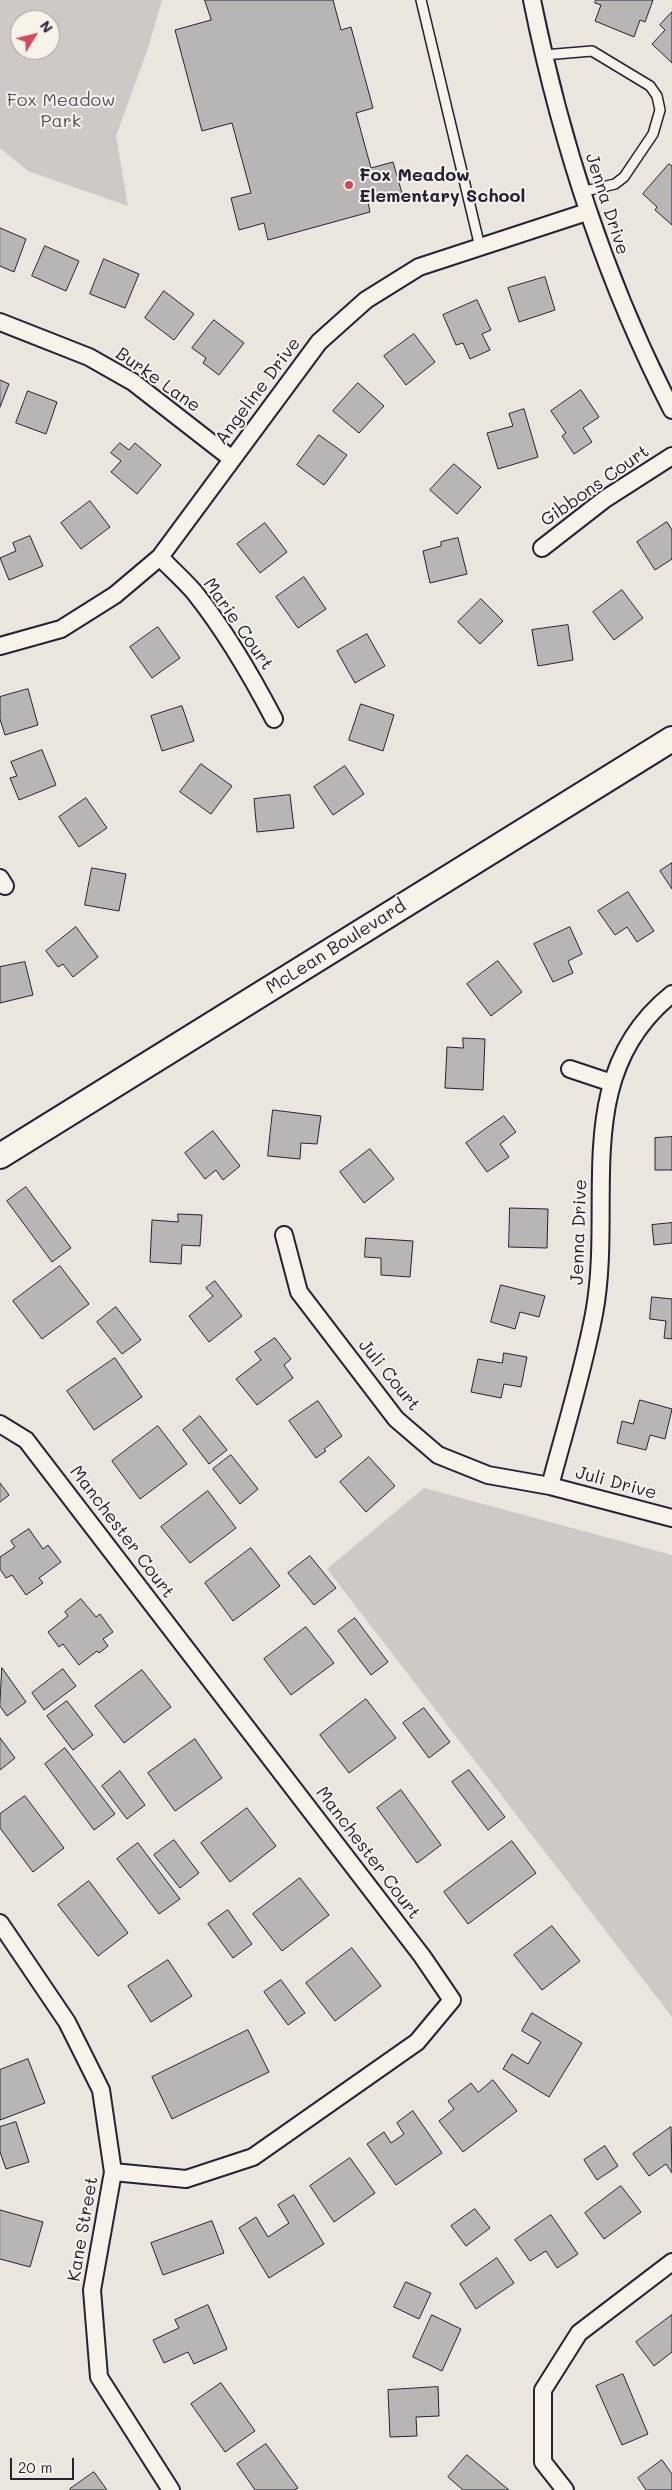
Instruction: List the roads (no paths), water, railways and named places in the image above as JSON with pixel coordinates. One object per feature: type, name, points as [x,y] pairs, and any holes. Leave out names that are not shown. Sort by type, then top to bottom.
[{"type":"main road","name":"McLean Boulevard","points":[[0,1156],[672,739]]},
{"type":"street","name":"Jenna Drive","points":[[532,0],[544,56],[587,212],[610,276],[645,358],[672,410]]},
{"type":"street","name":"Angeline Drive","points":[[0,646],[61,629],[116,595],[160,557],[319,342],[366,300],[418,267],[587,212]]},
{"type":"street","name":"Burke Lane","points":[[0,322],[89,357],[133,382],[232,459]]},
{"type":"street","name":"Gibbons Court","points":[[542,548],[605,499],[672,456]]},
{"type":"street","name":"Marie Court","points":[[160,557],[194,592],[222,630],[251,676],[274,719]]},
{"type":"street","name":"Jenna Drive","points":[[550,1486],[594,1314],[600,1266],[601,1140],[612,1083],[628,1046],[654,1008],[672,994]]},
{"type":"street","points":[[570,1069],[612,1083]]},
{"type":"street","name":"Juli Court","points":[[284,1235],[299,1292],[396,1419],[438,1456],[488,1475],[550,1486]]},
{"type":"street","name":"Manchester Court","points":[[0,1424],[26,1440],[422,1956],[452,2000],[417,2042],[253,2156],[186,2179],[113,2172]]},
{"type":"street","name":"Juli Drive","points":[[550,1486],[672,1518]]},
{"type":"street","name":"Kane Street","points":[[2,1930],[67,2022],[101,2090],[113,2172],[92,2290],[98,2377],[171,2490]]},
{"type":"street","points":[[565,2490],[543,2462],[543,2390],[579,2334],[672,2262]]},
{"type":"lane","points":[[421,0],[480,247]]},
{"type":"lane","points":[[544,56],[592,51],[650,86],[658,96],[660,110],[653,134],[624,177],[615,184],[581,192]]},
{"type":"place","name":"Fox Meadow Elementary School","points":[[349,185]]},
{"type":"park label","name":"Fox Meadow Park","points":[[61,110]]}]
